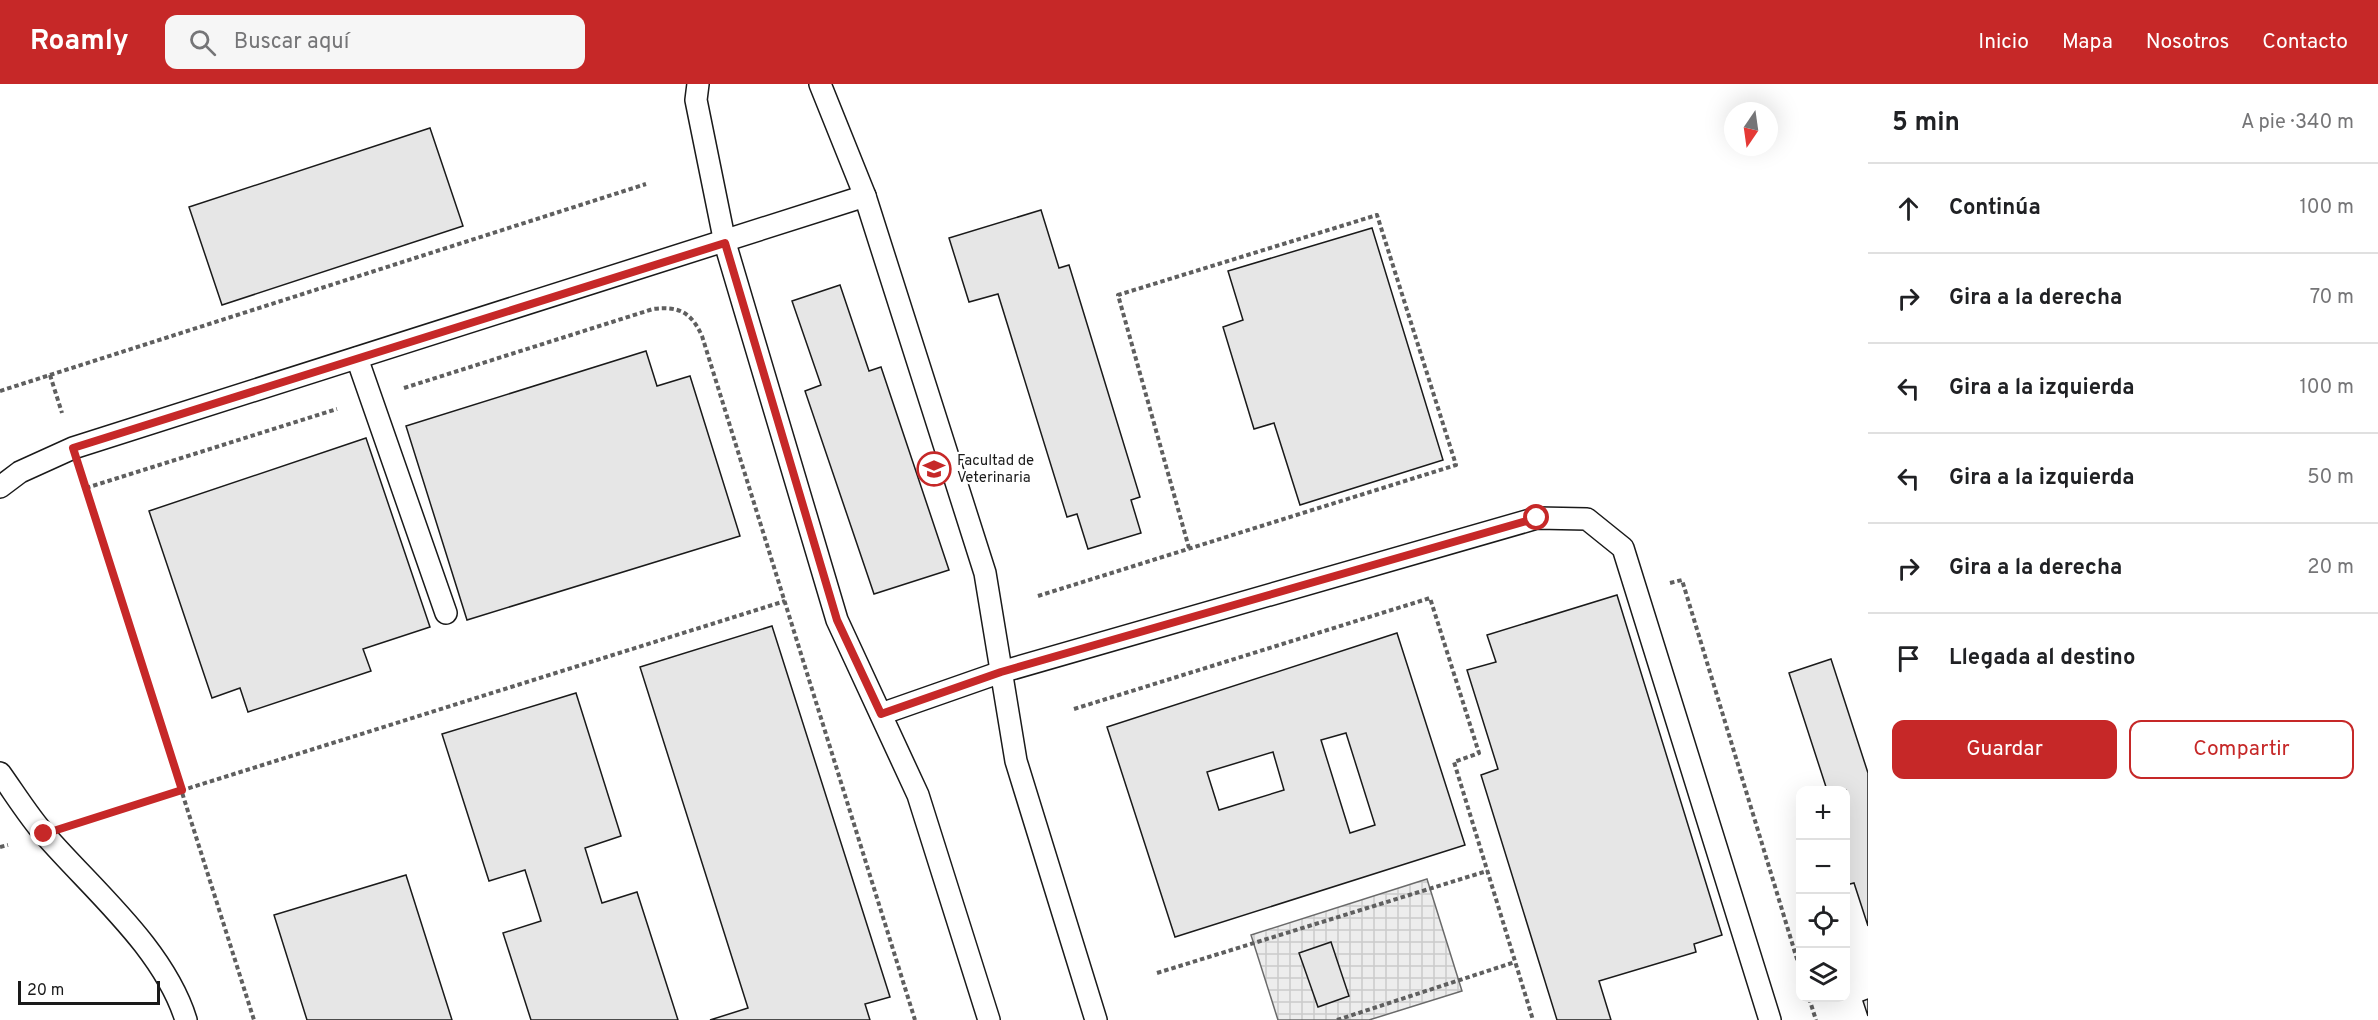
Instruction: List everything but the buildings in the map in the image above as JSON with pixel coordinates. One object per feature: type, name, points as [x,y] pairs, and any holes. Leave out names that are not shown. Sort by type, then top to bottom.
[{"type":"lane","points":[[698,84],[696,100],[725,243],[837,620],[918,795],[989,1020]]},
{"type":"lane","points":[[820,84],[865,196],[985,573],[1016,761],[1096,1020]]},
{"type":"lane","points":[[0,487],[20,472],[73,448],[725,243],[865,196]]},
{"type":"lane","points":[[357,358],[446,613]]},
{"type":"lane","points":[[881,714],[1001,672],[1537,518],[1587,519],[1623,548],[1638,590],[1770,1020]]},
{"type":"lane","points":[[0,773],[44,834],[138,938],[180,999],[186,1020]]},
{"type":"path","points":[[0,391],[646,184]]},
{"type":"path","points":[[1038,596],[1456,465],[1377,215],[1118,295],[1190,548]]},
{"type":"path","points":[[86,488],[653,309],[669,307],[684,312],[695,320],[702,336],[915,1020]]},
{"type":"path","points":[[50,375],[254,1020]]},
{"type":"path","points":[[1638,590],[1682,580],[1796,956]]},
{"type":"path","points":[[1074,709],[1430,598],[1479,753],[1454,762],[1533,1020]]},
{"type":"path","points":[[0,848],[785,601]]},
{"type":"path","points":[[1158,973],[1487,871]]},
{"type":"path","points":[[1337,1020],[1515,962]]},
{"type":"path","points":[[1810,1002],[1816,1020]]},
{"type":"shaded area","points":[[1427,879],[1462,991],[1369,1020],[1278,1020],[1251,935]]},
{"type":"place","name":"Facultad de Veterinaria","points":[[934,469]]},
{"type":"route","points":[[44,834],[182,790],[73,448],[626,272],[725,243],[837,620],[881,714],[1001,672],[1537,518]]}]
